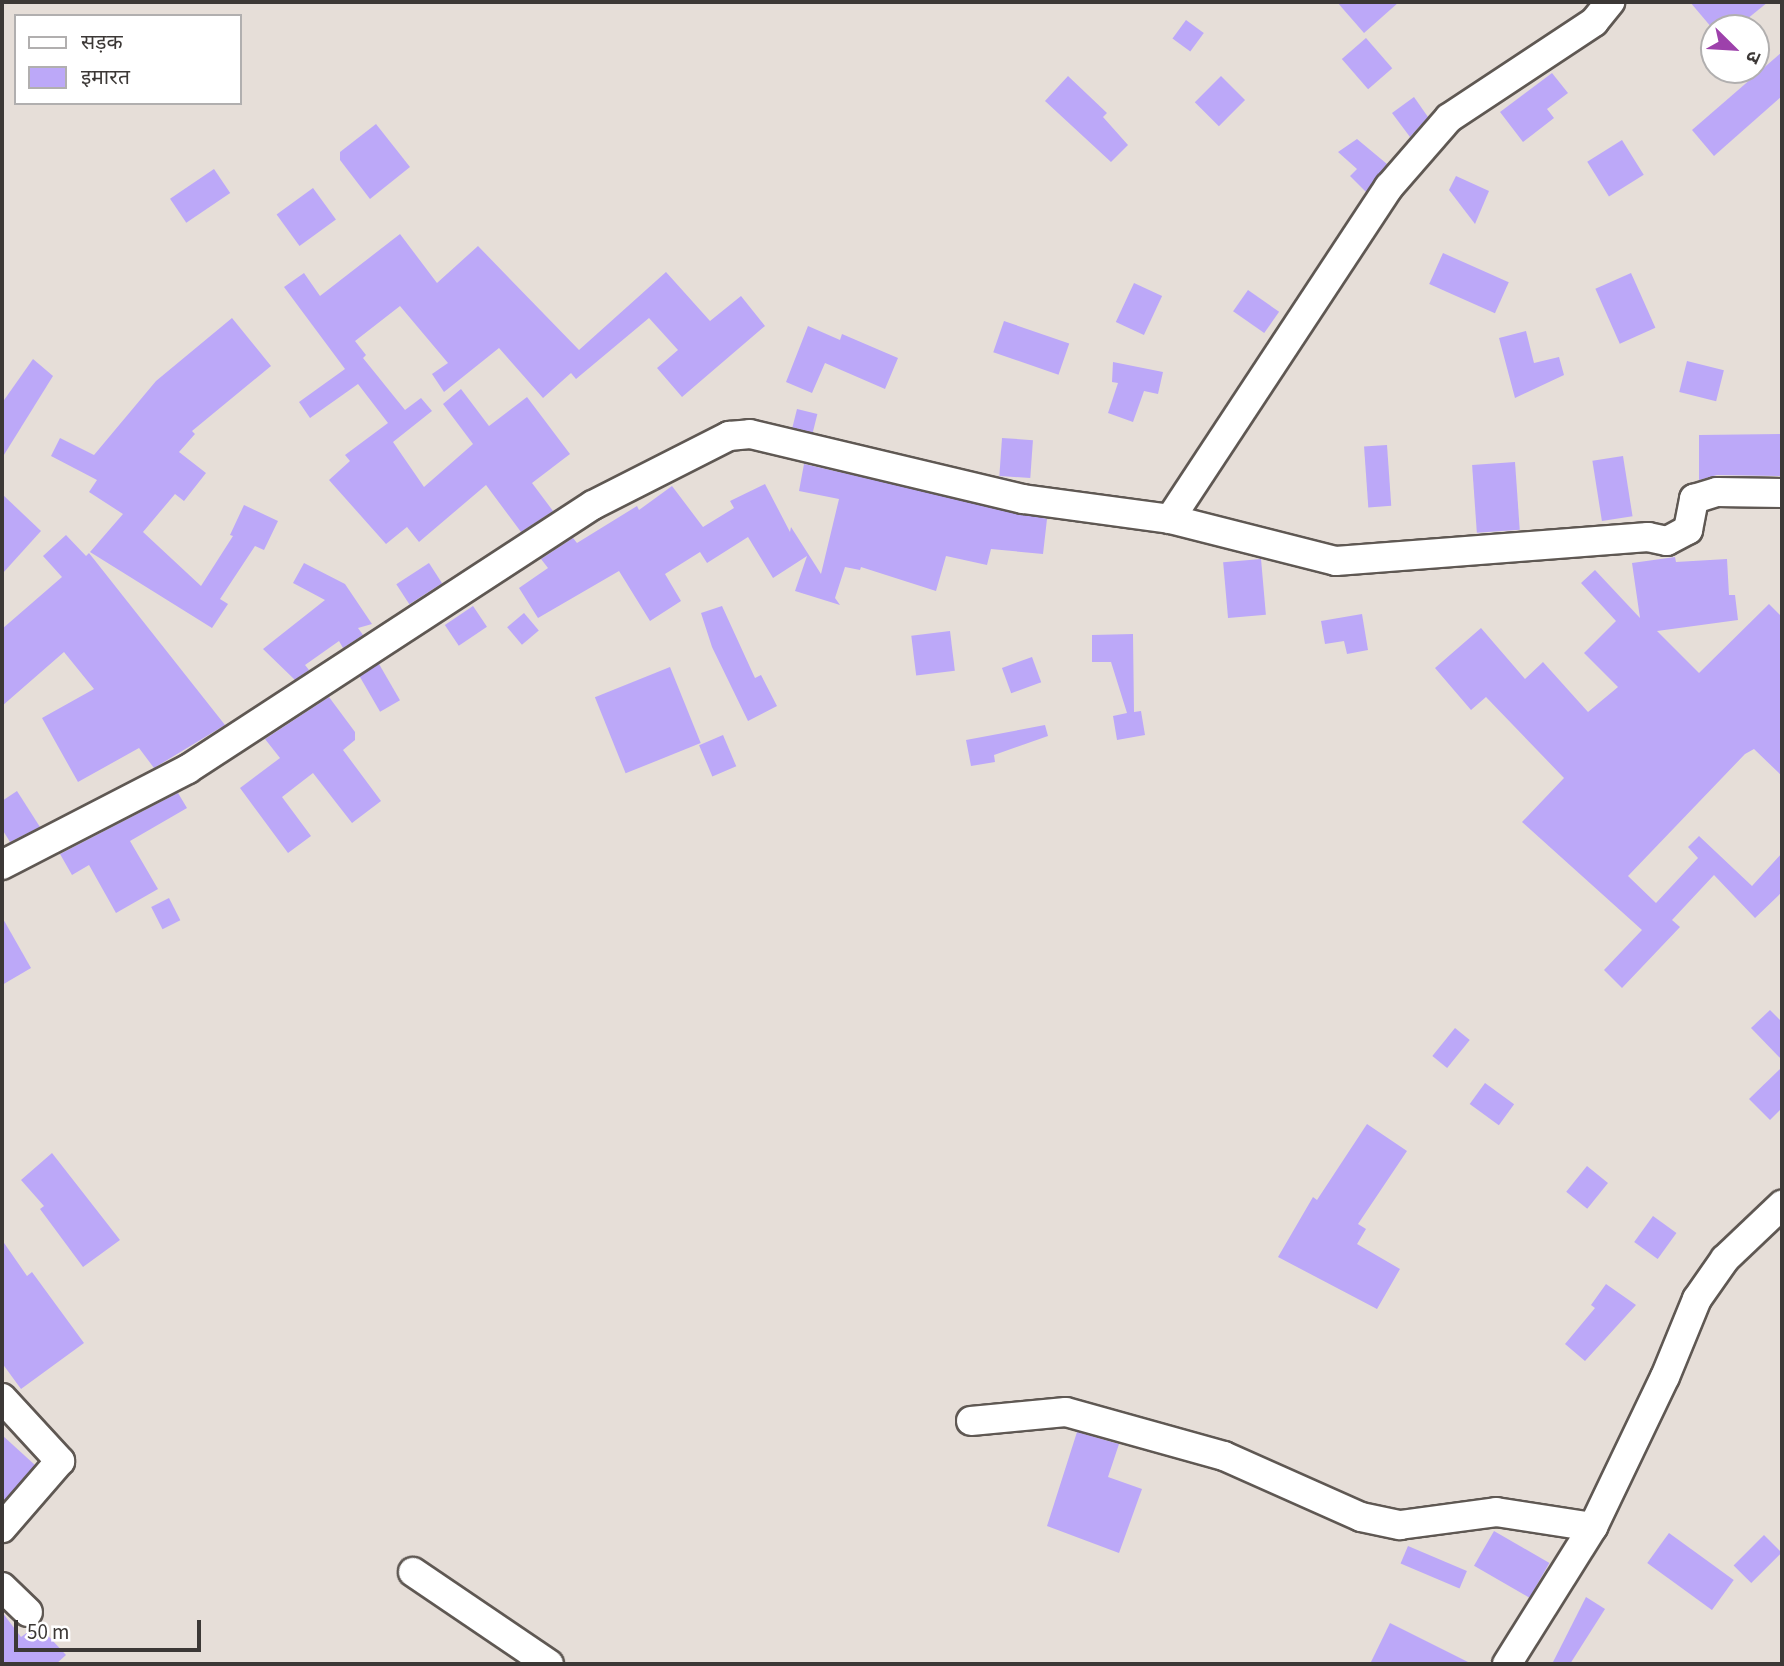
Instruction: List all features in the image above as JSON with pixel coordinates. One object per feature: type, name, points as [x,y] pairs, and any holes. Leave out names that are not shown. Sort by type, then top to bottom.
[{"type":"street","points":[[1170,519],[1389,187],[1449,118],[1594,22],[1611,2]]},
{"type":"street","points":[[2,865],[188,768],[593,505],[729,436],[750,434],[1023,499],[1170,519],[1336,561],[1648,537],[1667,541],[1688,530],[1694,499],[1717,492],[1782,493]]},
{"type":"street","points":[[1507,1664],[1593,1527],[1665,1377],[1697,1299],[1725,1259],[1782,1205]]},
{"type":"street","points":[[2,1398],[60,1461],[2,1528]]},
{"type":"street","points":[[971,1421],[1066,1412],[1224,1455],[1361,1517],[1399,1525],[1496,1512],[1593,1527]]},
{"type":"street","points":[[413,1572],[549,1664]]},
{"type":"street","points":[[2,1587],[28,1612]]},
{"type":"building","points":[[1337,2],[1399,2],[1364,33]]},
{"type":"building","points":[[1690,2],[1768,2],[1753,14],[1700,14]]},
{"type":"building","points":[[1186,20],[1204,33],[1190,52],[1172,39]]},
{"type":"building","points":[[1366,38],[1392,68],[1368,89],[1342,59]]},
{"type":"building","points":[[1782,52],[1782,96],[1714,156],[1692,130],[1745,84],[1770,84],[1770,62]]},
{"type":"building","points":[[1552,73],[1568,93],[1547,109],[1554,118],[1523,142],[1500,112]]},
{"type":"building","points":[[1068,76],[1107,113],[1103,117],[1128,145],[1111,162],[1045,101]]},
{"type":"building","points":[[1221,76],[1245,100],[1219,126],[1195,102]]},
{"type":"building","points":[[1414,97],[1428,117],[1410,137],[1392,113]]},
{"type":"building","points":[[376,124],[410,167],[370,199],[340,160],[340,152]]},
{"type":"building","points":[[1357,139],[1387,164],[1366,192],[1350,176],[1357,169],[1338,152]]},
{"type":"building","points":[[1622,140],[1644,175],[1609,196],[1587,162]]},
{"type":"building","points":[[214,169],[230,193],[186,223],[170,199]]},
{"type":"building","points":[[1456,176],[1489,191],[1475,224],[1449,190]]},
{"type":"building","points":[[313,188],[336,220],[300,246],[277,214]]},
{"type":"building","points":[[400,234],[437,283],[478,246],[579,350],[666,272],[710,321],[741,296],[765,326],[682,397],[657,368],[678,350],[649,318],[576,379],[571,373],[543,398],[499,348],[444,392],[432,374],[448,363],[400,306],[355,341],[366,355],[363,358],[405,410],[421,398],[432,411],[393,442],[424,487],[473,444],[443,404],[461,389],[489,426],[527,397],[570,454],[532,483],[553,511],[521,532],[486,485],[419,542],[407,527],[386,544],[329,480],[350,461],[345,455],[388,423],[358,384],[310,418],[299,402],[345,369],[284,287],[304,273],[320,296]]},
{"type":"building","points":[[1443,253],[1509,282],[1495,313],[1429,284]]},
{"type":"building","points":[[1631,273],[1655,328],[1620,344],[1595,289]]},
{"type":"building","points":[[1134,283],[1162,296],[1144,335],[1116,322]]},
{"type":"building","points":[[1248,290],[1279,312],[1264,333],[1233,311]]},
{"type":"building","points":[[232,318],[271,366],[192,431],[195,434],[179,452],[206,473],[184,501],[175,494],[143,532],[201,586],[233,536],[230,535],[244,505],[278,521],[264,550],[255,546],[220,599],[228,604],[212,628],[90,552],[123,514],[89,492],[97,480],[51,456],[60,438],[94,455],[156,381]]},
{"type":"building","points":[[1004,321],[1069,343],[1058,375],[993,352]]},
{"type":"building","points":[[808,326],[840,340],[842,334],[898,358],[885,389],[825,363],[812,393],[786,382]]},
{"type":"building","points":[[1526,331],[1534,363],[1559,357],[1564,375],[1515,398],[1499,338]]},
{"type":"building","points":[[33,359],[53,376],[2,458],[2,403]]},
{"type":"building","points":[[1687,361],[1724,370],[1716,401],[1679,392]]},
{"type":"building","points":[[1113,362],[1163,372],[1158,394],[1144,391],[1133,422],[1108,413],[1118,383],[1112,382]]},
{"type":"building","points":[[797,409],[817,414],[813,433],[792,427]]},
{"type":"building","points":[[1782,434],[1782,476],[1717,475],[1699,480],[1699,435]]},
{"type":"building","points":[[1002,438],[1033,440],[1030,478],[999,476]]},
{"type":"building","points":[[1387,445],[1391,506],[1368,507],[1364,447]]},
{"type":"building","points":[[1623,456],[1633,516],[1602,521],[1592,461]]},
{"type":"building","points":[[1515,462],[1520,530],[1477,533],[1472,465]]},
{"type":"building","points":[[804,464],[1047,519],[1043,554],[991,549],[987,565],[946,556],[936,591],[861,567],[860,570],[845,567],[835,598],[840,605],[795,591],[807,556],[773,578],[748,537],[707,563],[700,552],[665,574],[681,601],[650,621],[619,571],[538,618],[519,588],[548,568],[541,559],[573,538],[577,543],[637,506],[639,510],[672,486],[703,527],[734,508],[730,501],[765,484],[790,532],[791,527],[821,574],[839,499],[799,491]]},
{"type":"building","points":[[2,494],[41,531],[2,574]]},
{"type":"building","points":[[66,535],[86,556],[89,553],[225,725],[154,768],[139,748],[78,782],[42,718],[94,689],[64,652],[2,706],[2,629],[62,577],[43,556]]},
{"type":"building","points":[[1675,557],[1676,562],[1727,559],[1729,595],[1735,595],[1738,620],[1657,631],[1699,673],[1769,604],[1782,617],[1782,776],[1754,749],[1745,754],[1628,876],[1656,903],[1698,858],[1688,847],[1699,836],[1752,886],[1782,853],[1782,892],[1755,918],[1714,875],[1672,920],[1680,927],[1622,988],[1604,970],[1642,930],[1522,822],[1564,778],[1486,697],[1471,710],[1435,668],[1481,628],[1525,679],[1543,662],[1588,712],[1618,687],[1584,653],[1616,621],[1581,583],[1595,570],[1640,618],[1632,563]]},
{"type":"building","points":[[1261,559],[1266,615],[1228,618],[1223,562]]},
{"type":"building","points":[[304,563],[345,584],[372,624],[358,628],[363,635],[343,648],[339,641],[305,665],[309,670],[295,680],[263,649],[325,600],[293,583]]},
{"type":"building","points":[[429,563],[442,583],[409,604],[396,584]]},
{"type":"building","points":[[473,606],[487,627],[459,646],[445,625]]},
{"type":"building","points":[[722,606],[755,678],[761,675],[777,706],[748,721],[712,647],[701,613]]},
{"type":"building","points":[[524,613],[539,631],[522,645],[507,627]]},
{"type":"building","points":[[1362,614],[1368,650],[1347,654],[1344,641],[1325,644],[1321,621]]},
{"type":"building","points":[[950,631],[955,671],[916,675],[911,636]]},
{"type":"building","points":[[1133,634],[1134,712],[1141,711],[1145,735],[1117,740],[1113,716],[1127,713],[1111,662],[1092,662],[1092,635]]},
{"type":"building","points":[[1032,657],[1041,682],[1011,693],[1002,668]]},
{"type":"building","points":[[379,664],[400,700],[380,712],[359,676]]},
{"type":"building","points":[[670,667],[701,743],[626,773],[595,697]]},
{"type":"building","points":[[329,697],[355,732],[355,740],[343,750],[381,801],[352,823],[313,773],[282,797],[311,836],[288,853],[240,788],[280,758],[265,739]]},
{"type":"building","points":[[1045,725],[1048,736],[994,755],[995,762],[971,766],[966,740]]},
{"type":"building","points":[[723,735],[736,766],[712,776],[699,745]]},
{"type":"building","points":[[17,791],[40,827],[10,842],[2,829],[2,801]]},
{"type":"building","points":[[178,793],[187,808],[130,841],[158,889],[116,913],[89,865],[72,875],[60,854]]},
{"type":"building","points":[[169,898],[180,920],[163,929],[151,907]]},
{"type":"building","points":[[2,917],[31,968],[2,985]]},
{"type":"building","points":[[1770,1010],[1782,1022],[1782,1060],[1751,1028]]},
{"type":"building","points":[[1455,1028],[1470,1040],[1447,1068],[1432,1056]]},
{"type":"building","points":[[1782,1067],[1782,1108],[1770,1120],[1749,1099]]},
{"type":"building","points":[[1485,1083],[1514,1104],[1499,1125],[1470,1104]]},
{"type":"building","points":[[1367,1124],[1407,1151],[1358,1224],[1366,1229],[1357,1244],[1400,1269],[1377,1309],[1278,1257],[1313,1197],[1317,1200]]},
{"type":"building","points":[[52,1153],[120,1240],[83,1267],[40,1209],[44,1206],[21,1180]]},
{"type":"building","points":[[1587,1166],[1608,1183],[1587,1209],[1566,1192]]},
{"type":"building","points":[[1653,1216],[1676,1233],[1658,1259],[1634,1242]]},
{"type":"building","points":[[2,1240],[27,1276],[32,1272],[84,1343],[21,1389],[2,1363]]},
{"type":"building","points":[[1606,1284],[1636,1305],[1585,1361],[1565,1344],[1595,1308],[1591,1305]]},
{"type":"building","points":[[1077,1432],[1119,1444],[1108,1477],[1142,1489],[1119,1553],[1047,1526]]},
{"type":"building","points":[[2,1435],[35,1465],[2,1503]]},
{"type":"building","points":[[1494,1531],[1549,1563],[1529,1598],[1474,1566]]},
{"type":"building","points":[[1669,1533],[1734,1580],[1712,1610],[1647,1563]]},
{"type":"building","points":[[1764,1535],[1782,1553],[1751,1583],[1734,1565]]},
{"type":"building","points":[[1408,1546],[1467,1571],[1459,1588],[1401,1563]]},
{"type":"building","points":[[1586,1597],[1605,1609],[1570,1664],[1552,1664]]},
{"type":"building","points":[[2,1612],[21,1637],[38,1625],[66,1655],[56,1664],[2,1664]]},
{"type":"building","points":[[1390,1623],[1472,1664],[1370,1664]]}]
